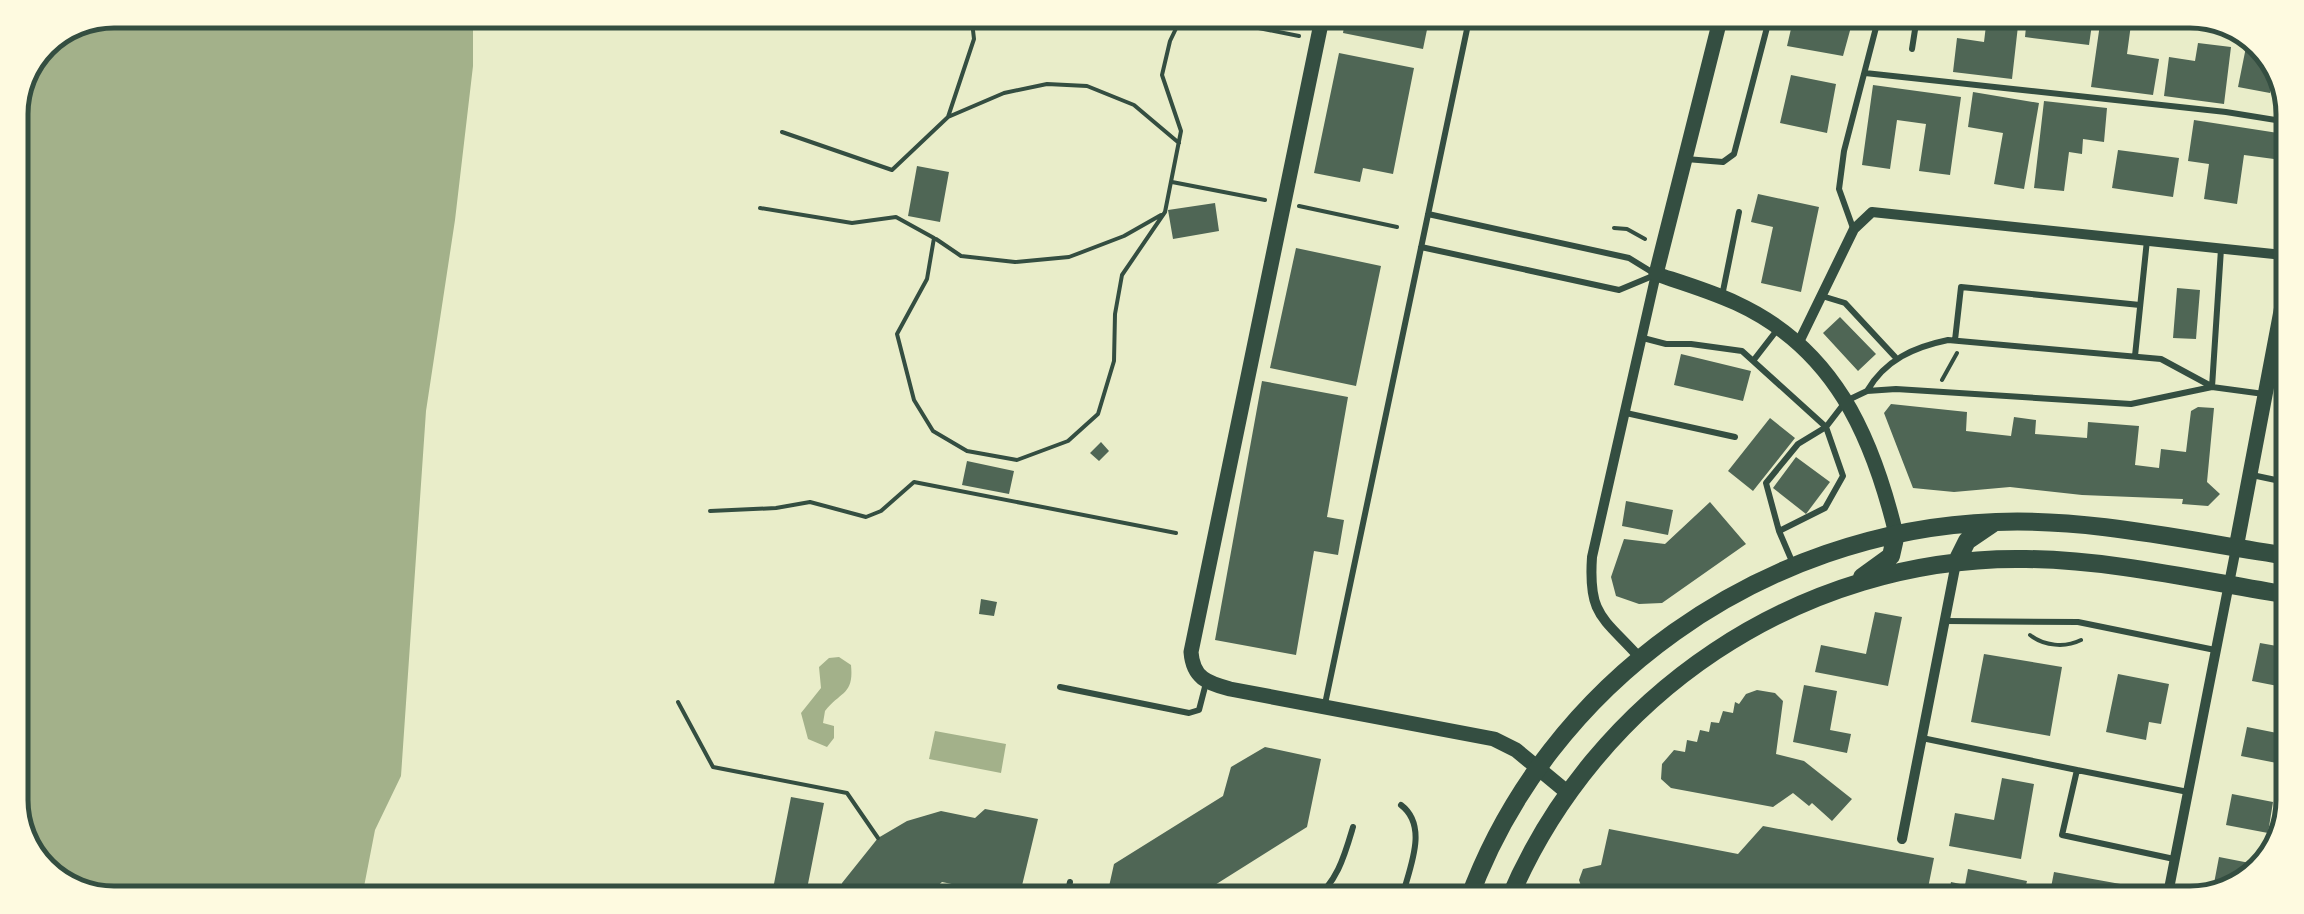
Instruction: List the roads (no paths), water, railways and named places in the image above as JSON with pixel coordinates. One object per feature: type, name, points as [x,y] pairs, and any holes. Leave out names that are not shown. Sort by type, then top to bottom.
[{"type":"main road","points":[[1956,563],[1967,542],[1996,522]]},
{"type":"main road","points":[[1475,886],[1502,825],[1538,768],[1590,704],[1638,657],[1704,611],[1794,566],[1896,534],[1996,522],[2082,526],[2276,554]]},
{"type":"main road","points":[[1843,588],[1888,560],[1896,534]]},
{"type":"main road","points":[[1515,886],[1532,850],[1568,793],[1600,751],[1654,695],[1736,636],[1793,607],[1843,588],[1956,563],[2042,560],[2276,592]]},
{"type":"street","points":[[1320,28],[1191,652],[1192,665],[1206,682],[1494,739],[1516,750],[1568,793]]},
{"type":"street","points":[[1638,657],[1598,616],[1590,584],[1592,558],[1656,274],[1718,28]]},
{"type":"street","points":[[1798,344],[1854,229],[1872,212],[2276,253]]},
{"type":"street","points":[[1656,274],[1722,298],[1798,344],[1846,400],[1875,456],[1896,534]]},
{"type":"street","points":[[2170,886],[2276,337]]},
{"type":"street","points":[[1902,839],[1956,563]]},
{"type":"lane","points":[[1325,706],[1467,28]]},
{"type":"lane","points":[[1685,158],[1723,162],[1734,154],[1767,28]]},
{"type":"lane","points":[[1854,229],[1840,190],[1844,151],[1876,28]]},
{"type":"lane","points":[[1912,50],[1915,28]]},
{"type":"lane","points":[[1865,74],[2226,112],[2276,121]]},
{"type":"lane","points":[[1722,298],[1739,212]]},
{"type":"lane","points":[[1428,214],[1630,258],[1656,274]]},
{"type":"lane","points":[[2135,356],[2147,240]]},
{"type":"lane","points":[[1421,246],[1619,290],[1656,274]]},
{"type":"lane","points":[[2212,387],[2220,248]]},
{"type":"lane","points":[[1960,341],[1961,288],[2140,305]]},
{"type":"lane","points":[[1821,296],[1845,303],[1897,359]]},
{"type":"lane","points":[[1753,361],[1778,329]]},
{"type":"lane","points":[[1642,338],[1742,351],[1826,427],[1843,476],[1824,508],[1779,531]]},
{"type":"lane","points":[[1867,391],[1886,366],[1918,347],[1960,341],[2160,359],[2212,387]]},
{"type":"lane","points":[[1794,566],[1779,531],[1766,483],[1798,444],[1826,427],[1846,400],[1867,391],[2131,404],[2212,387],[2265,394]]},
{"type":"lane","points":[[1625,412],[1735,437]]},
{"type":"lane","points":[[2249,474],[2276,479]]},
{"type":"lane","points":[[1946,621],[2078,622],[2216,650]]},
{"type":"lane","points":[[1060,687],[1189,712],[1199,710],[1206,682]]},
{"type":"lane","points":[[1922,738],[2188,792]]},
{"type":"lane","points":[[2077,770],[2062,835],[2175,859]]},
{"type":"lane","points":[[1401,805],[1413,814],[1418,830],[1405,886]]},
{"type":"lane","points":[[1328,886],[1338,871],[1352,827]]},
{"type":"lane","points":[[1069,886],[1070,882]]}]
